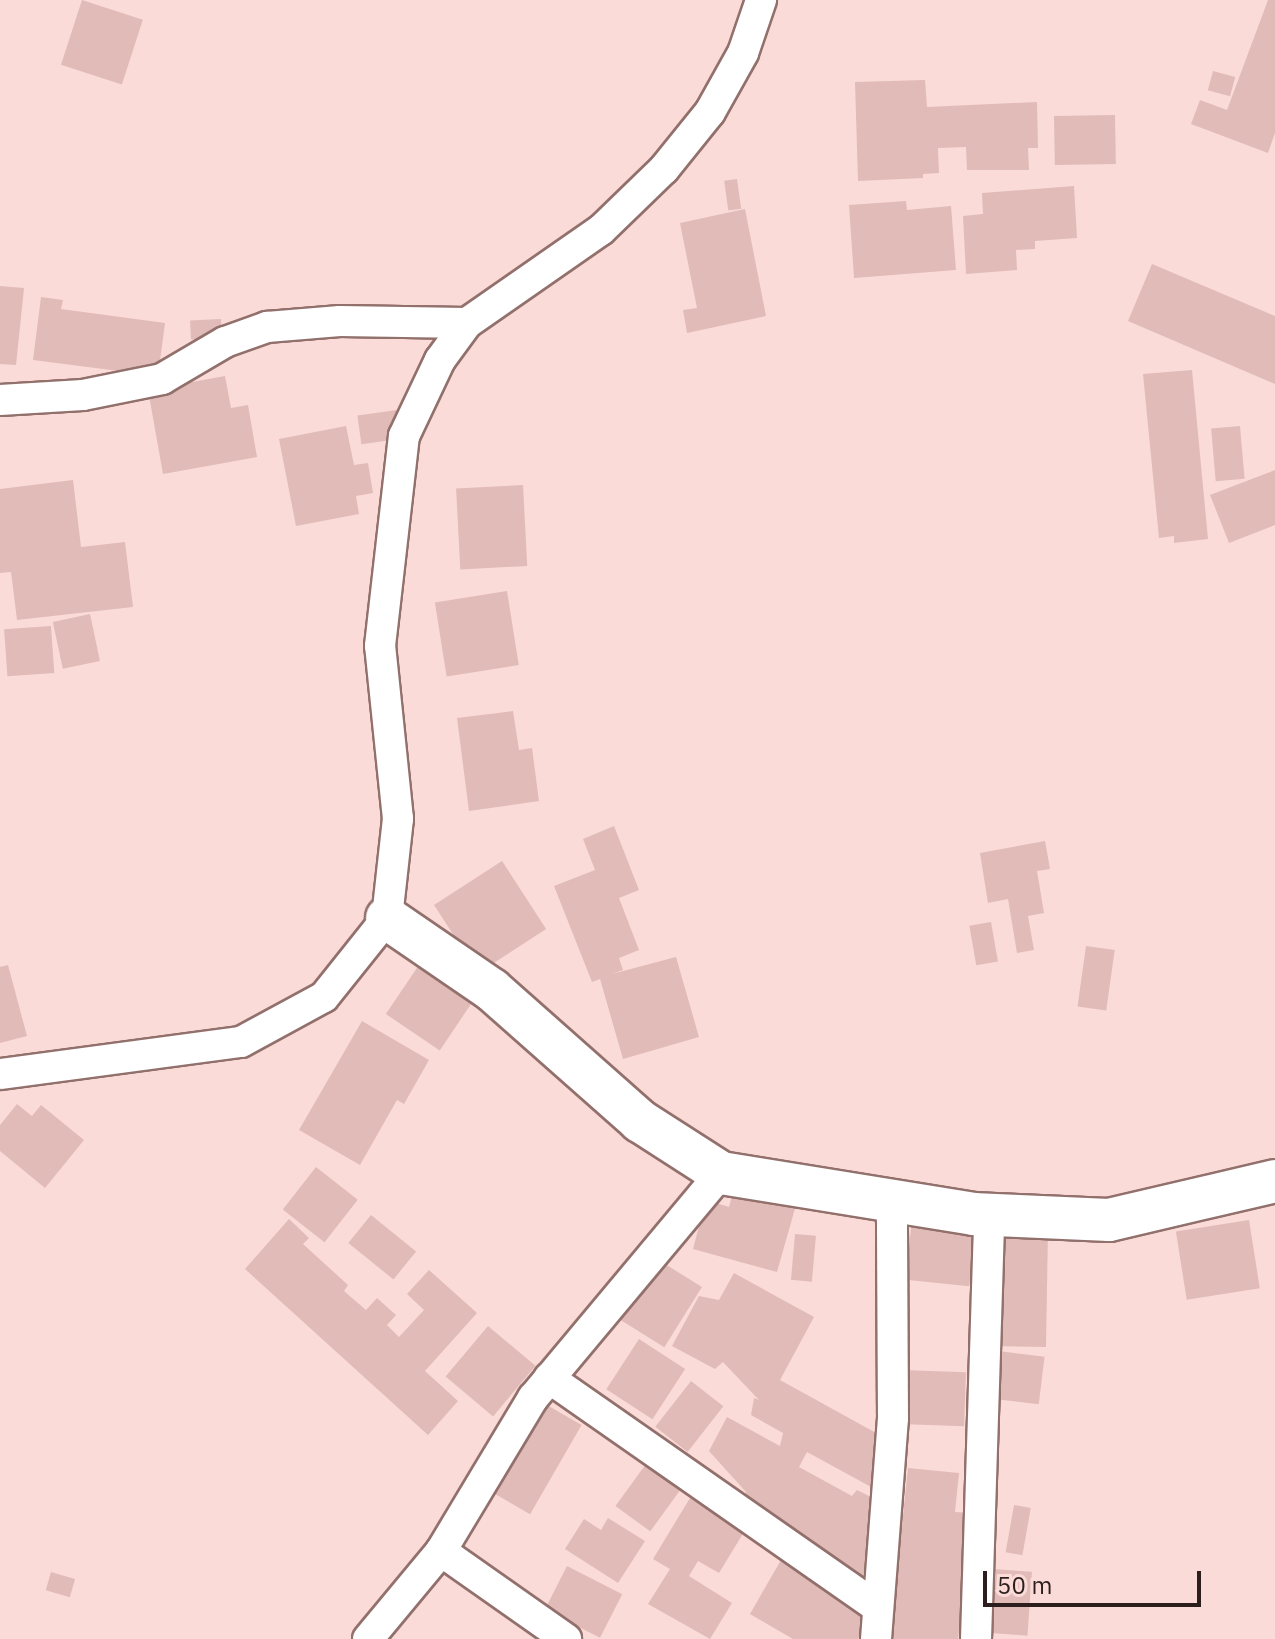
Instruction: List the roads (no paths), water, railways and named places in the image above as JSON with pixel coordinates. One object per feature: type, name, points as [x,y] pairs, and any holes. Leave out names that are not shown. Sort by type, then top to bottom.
[{"type":"street","points":[[0,1074],[241,1042],[324,997],[387,918],[398,819],[380,646],[388,551],[404,436],[440,360],[467,323],[601,230],[664,169],[710,112],[743,53],[761,0]]},
{"type":"street","points":[[0,400],[83,395],[162,379],[225,342],[267,327],[467,323]]},
{"type":"street","points":[[387,918],[492,990],[640,1121],[721,1173],[989,1214],[1109,1220],[1275,1181]]},
{"type":"street","points":[[368,1639],[441,1551],[549,1378],[721,1173]]},
{"type":"street","points":[[876,1639],[893,1419],[892,1201]]},
{"type":"street","points":[[976,1639],[989,1214]]},
{"type":"street","points":[[549,1378],[877,1607]]},
{"type":"street","points":[[441,1551],[566,1639]]}]
